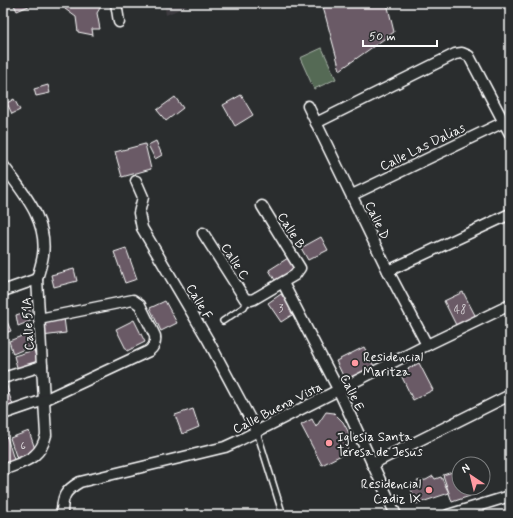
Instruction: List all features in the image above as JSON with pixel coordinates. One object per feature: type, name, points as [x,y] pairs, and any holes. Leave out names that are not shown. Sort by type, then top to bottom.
[{"type":"street","points":[[116,3],[118,22]]},
{"type":"street","points":[[316,123],[455,54],[462,53],[469,56],[510,134]]},
{"type":"street","name":"Calle D","points":[[308,106],[388,271],[427,345]]},
{"type":"street","name":"Calle Las Dalias","points":[[352,195],[504,122]]},
{"type":"street","name":"Calle 51A","points":[[3,165],[30,201],[41,224],[44,247],[37,279],[46,435],[42,449],[32,458],[3,470]]},
{"type":"street","name":"Calle F","points":[[136,181],[143,197],[139,213],[142,228],[208,340],[257,432]]},
{"type":"street","name":"Calle B","points":[[262,206],[300,268],[296,275],[283,283]]},
{"type":"street","points":[[388,271],[510,214]]},
{"type":"street","name":"Calle C","points":[[203,234],[243,296],[248,300]]},
{"type":"street","points":[[3,291],[37,279]]},
{"type":"street","points":[[248,300],[254,299],[283,283]]},
{"type":"street","name":"Calle E","points":[[283,283],[339,391],[396,515]]},
{"type":"street","points":[[3,414],[44,400],[149,351],[155,340],[155,336],[140,305],[133,300],[39,319]]},
{"type":"street","name":"Calle Buena Vista","points":[[62,515],[62,501],[67,490],[80,482],[225,447],[339,391],[427,345],[510,306]]},
{"type":"street","points":[[3,378],[42,366]]},
{"type":"street","points":[[372,464],[510,395]]},
{"type":"street","points":[[451,515],[510,496]]},
{"type":"lane","points":[[223,321],[244,307],[248,300]]},
{"type":"lane","points":[[257,432],[281,509]]},
{"type":"shaded area","points":[[164,3],[194,3],[166,15]]},
{"type":"green space","points":[[322,48],[336,79],[314,89],[300,58]]},
{"type":"building","points":[[13,3],[31,3],[31,5],[17,11]]},
{"type":"building","points":[[63,3],[103,3],[97,13],[100,29],[92,29],[93,35],[78,32],[76,17],[65,9]]},
{"type":"building","points":[[337,3],[387,3],[394,32],[340,70],[323,7]]},
{"type":"building","points":[[48,85],[50,93],[36,96],[34,89]]},
{"type":"building","points":[[241,95],[253,115],[235,126],[223,105]]},
{"type":"building","points":[[175,97],[183,108],[166,121],[157,110]]},
{"type":"building","points":[[14,99],[20,110],[12,114],[7,103]]},
{"type":"building","points":[[156,141],[162,155],[155,159],[148,145]]},
{"type":"building","points":[[145,144],[151,169],[122,177],[115,152]]},
{"type":"building","points":[[321,237],[328,250],[308,260],[301,248]]},
{"type":"building","points":[[126,248],[137,279],[125,283],[114,252]]},
{"type":"building","points":[[288,258],[298,272],[278,285],[269,270]]},
{"type":"building","points":[[74,269],[77,281],[54,287],[51,275]]},
{"type":"building","points":[[463,292],[476,317],[457,327],[444,301]]},
{"type":"building","points":[[281,294],[295,313],[281,322],[268,303]]},
{"type":"building","points":[[165,301],[177,323],[161,331],[150,308]]},
{"type":"building","points":[[28,305],[33,320],[18,326],[16,315],[25,312],[22,308]]},
{"type":"building","points":[[3,312],[11,331],[3,334]]},
{"type":"building","points":[[64,318],[66,333],[42,336],[41,320]]},
{"type":"building","points":[[134,320],[145,342],[127,351],[116,329]]},
{"type":"building","points":[[27,334],[31,342],[33,341],[34,345],[13,354],[9,341]]},
{"type":"building","name":"Residencial Maritza","points":[[364,347],[374,366],[345,380],[336,361]]},
{"type":"building","points":[[34,350],[38,364],[18,371],[14,356]]},
{"type":"building","points":[[419,363],[433,390],[413,400],[400,373]]},
{"type":"building","points":[[3,379],[5,379],[9,393],[3,394]]},
{"type":"building","points":[[9,394],[13,405],[4,409],[3,413],[3,396]]},
{"type":"building","points":[[193,409],[199,427],[182,434],[175,415]]},
{"type":"building","name":"Iglesia Santa Teresa de Jesus","points":[[326,412],[334,413],[343,422],[349,433],[347,452],[322,465],[301,425],[312,419],[316,427]]},
{"type":"building","points":[[29,431],[36,452],[17,459],[10,438]]},
{"type":"building","points":[[7,437],[15,463],[3,466],[3,438]]},
{"type":"building","points":[[451,472],[451,496],[470,496],[452,502],[443,475]]},
{"type":"building","name":"Residencial Cadiz IX","points":[[433,476],[435,479],[441,477],[449,493],[416,504],[410,486],[416,486],[417,481],[426,480]]},
{"type":"place","name":"Residencial Maritza","points":[[355,363]]},
{"type":"place","name":"Iglesia Santa Teresa de Jesus","points":[[329,443]]},
{"type":"place","name":"Residencial Cadiz IX","points":[[429,490]]}]
